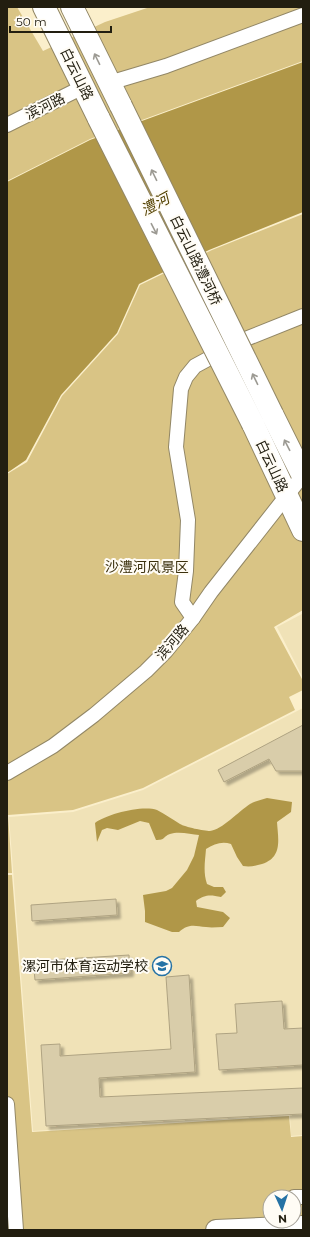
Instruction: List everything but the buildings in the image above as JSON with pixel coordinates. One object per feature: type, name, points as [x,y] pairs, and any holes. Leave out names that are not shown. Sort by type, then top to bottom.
[{"type":"highway","name":"白云山路","points":[[44,7],[99,119]]},
{"type":"highway","name":"白云山路","points":[[75,12],[121,106]]},
{"type":"highway","name":"白云山路澧河桥","points":[[121,106],[272,414]]},
{"type":"highway","name":"白云山路澧河桥","points":[[99,119],[253,424]]},
{"type":"highway","name":"白云山路","points":[[272,414],[303,475]]},
{"type":"highway","name":"白云山路","points":[[253,424],[303,530]]},
{"type":"street","points":[[37,7],[60,39]]},
{"type":"street","points":[[109,83],[166,66],[303,15]]},
{"type":"street","name":"滨河路","points":[[7,125],[83,87]]},
{"type":"street","points":[[193,618],[182,602],[186,571],[188,520],[176,448],[181,389],[186,377],[195,366],[243,340],[303,316]]},
{"type":"street","name":"滨河路","points":[[7,773],[53,746],[94,715],[146,671],[166,651],[303,475]]},
{"type":"street","points":[[7,1104],[16,1230]]},
{"type":"street","points":[[216,1230],[262,1228]]},
{"type":"shaded area","points":[[302,614],[303,615],[303,678],[277,627]]},
{"type":"shaded area","name":"漯河市体育运动学校","points":[[303,708],[303,1135],[291,1136],[290,1115],[33,1131],[9,817],[73,812],[143,790]]},
{"type":"green space","points":[[7,7],[17,7],[43,51],[105,22],[150,7],[303,7],[303,61],[90,139],[7,181]]},
{"type":"green space","name":"沙澧河风景区","points":[[303,214],[303,610],[274,627],[303,681],[303,690],[289,697],[295,710],[143,788],[73,810],[8,815],[12,873],[7,873],[7,474],[27,462],[62,396],[118,334],[140,285],[212,250]]},
{"type":"green space","points":[[7,875],[12,875],[32,1132],[289,1116],[291,1137],[303,1136],[303,1230],[7,1230]]},
{"type":"water","name":"澧河","points":[[303,62],[303,212],[209,250],[139,284],[117,333],[61,395],[26,460],[7,473],[7,182],[90,140]]},
{"type":"water","points":[[267,798],[292,802],[291,812],[277,822],[278,847],[273,857],[269,861],[255,866],[243,866],[231,844],[218,844],[206,849],[205,871],[207,884],[214,887],[223,887],[226,892],[221,897],[202,897],[196,901],[197,907],[223,912],[230,918],[223,927],[189,926],[179,932],[172,932],[145,922],[143,895],[166,891],[172,888],[187,870],[194,856],[199,835],[173,833],[163,839],[156,840],[149,823],[140,821],[118,830],[107,828],[102,830],[97,842],[95,823],[108,816],[125,811],[143,809],[157,810],[182,825],[210,831],[215,830],[225,824],[250,804]]},
{"type":"place","name":"漯河市体育运动学校","points":[[162,966]]}]
